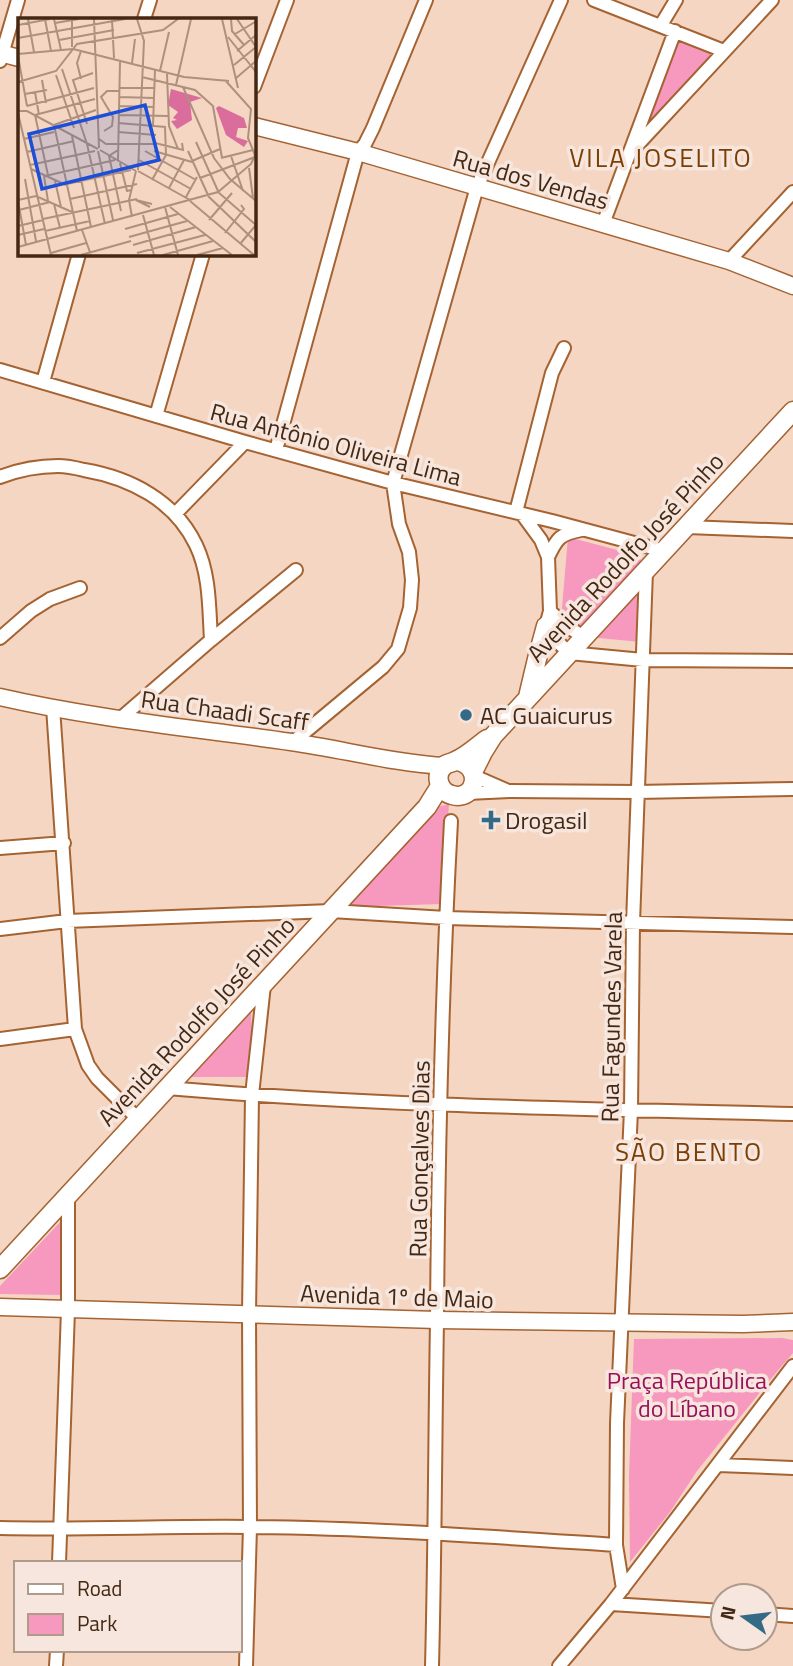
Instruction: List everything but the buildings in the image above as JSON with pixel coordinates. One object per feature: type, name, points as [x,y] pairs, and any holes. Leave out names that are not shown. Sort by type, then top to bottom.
[{"type":"main road","name":"Avenida Rodolfo José Pinho","points":[[474,774],[493,736],[793,411]]},
{"type":"main road","points":[[528,698],[548,618]]},
{"type":"main road","name":"Avenida Rodolfo José Pinho","points":[[450,763],[493,736]]},
{"type":"main road","points":[[464,762],[474,774],[474,782],[462,795],[446,794],[440,786],[440,771],[450,763],[464,762]]},
{"type":"main road","name":"Avenida Rodolfo José Pinho","points":[[0,1269],[427,807],[440,786]]},
{"type":"main road","name":"Avenida Rodolfo José Pinho","points":[[427,807],[462,795]]},
{"type":"street","points":[[1,56],[18,0]]},
{"type":"street","points":[[144,18],[150,0]]},
{"type":"street","points":[[256,82],[287,0]]},
{"type":"street","points":[[276,450],[358,152],[373,128],[425,0]]},
{"type":"street","points":[[293,742],[383,667],[398,649],[410,608],[412,580],[409,552],[399,524],[393,483],[477,187],[561,0]]},
{"type":"street","points":[[594,0],[724,51]]},
{"type":"street","points":[[661,25],[676,0]]},
{"type":"street","points":[[629,154],[772,0]]},
{"type":"street","points":[[603,224],[675,31]]},
{"type":"street","name":"Rua dos Vendas","points":[[256,126],[358,152],[729,261],[793,286]]},
{"type":"street","points":[[729,261],[793,192]]},
{"type":"street","points":[[43,382],[78,256]]},
{"type":"street","points":[[156,416],[201,256]]},
{"type":"street","points":[[564,348],[552,373],[519,513],[541,540],[548,557],[548,618],[556,640],[569,653],[643,660],[793,661]]},
{"type":"street","name":"Rua Antônio Oliveira Lima","points":[[0,370],[393,483],[664,551]]},
{"type":"street","points":[[176,514],[245,442]]},
{"type":"street","points":[[0,477],[31,469],[60,466],[97,472],[125,481],[156,497],[176,514],[195,543],[204,566],[211,640]]},
{"type":"street","points":[[687,527],[793,531]]},
{"type":"street","points":[[548,557],[559,537],[585,530]]},
{"type":"street","points":[[121,718],[296,570]]},
{"type":"street","name":"Rua Fagundes Varela","points":[[623,1588],[616,1545],[617,1423],[631,1110],[633,923],[646,571]]},
{"type":"street","points":[[0,638],[31,611],[50,599],[80,588]]},
{"type":"street","points":[[548,618],[584,637]]},
{"type":"street","name":"Rua Chaadi Scaff","points":[[0,697],[153,724],[293,742],[416,764],[450,763]]},
{"type":"street","points":[[53,707],[75,1029],[88,1065],[97,1078],[138,1119]]},
{"type":"street","points":[[474,774],[510,791]]},
{"type":"street","points":[[462,795],[510,791],[793,789]]},
{"type":"street","name":"Rua Gonçalves Dias","points":[[432,1666],[436,1533],[440,1104],[451,821]]},
{"type":"street","points":[[0,848],[64,843]]},
{"type":"street","points":[[0,929],[67,921],[331,911],[446,918],[793,928]]},
{"type":"street","points":[[246,1666],[250,1527],[252,1096],[264,984]]},
{"type":"street","points":[[0,1038],[75,1029]]},
{"type":"street","points":[[167,1088],[252,1096],[440,1104],[793,1114]]},
{"type":"street","points":[[59,1561],[68,1310],[68,1195]]},
{"type":"street","name":"Avenida 1º de Maio","points":[[0,1307],[437,1320],[743,1324],[793,1322]]},
{"type":"street","points":[[559,1666],[611,1604],[793,1366]]},
{"type":"street","points":[[718,1465],[793,1468]]},
{"type":"street","points":[[0,1528],[60,1530],[250,1527],[436,1533],[616,1545]]},
{"type":"street","points":[[611,1604],[709,1610]]},
{"type":"green space","points":[[678,35],[714,51],[638,139]]},
{"type":"green space","points":[[568,537],[640,556],[643,579],[641,642],[588,637],[561,619]]},
{"type":"green space","points":[[449,804],[442,904],[345,907],[429,809]]},
{"type":"green space","points":[[251,1008],[253,1077],[185,1077]]},
{"type":"green space","points":[[63,1219],[61,1295],[0,1294],[0,1286]]},
{"type":"green space","name":"Praça República do Líbano","points":[[634,1339],[793,1340],[793,1353],[697,1471],[670,1512],[630,1562],[629,1476]]},
{"type":"place","name":"AC Guaicurus","points":[[466,715]]},
{"type":"place","name":"Drogasil","points":[[491,820]]},
{"type":"district","name":"VILA JOSELITO","points":[[661,157]]},
{"type":"district","name":"SÃO BENTO","points":[[689,1151]]}]
